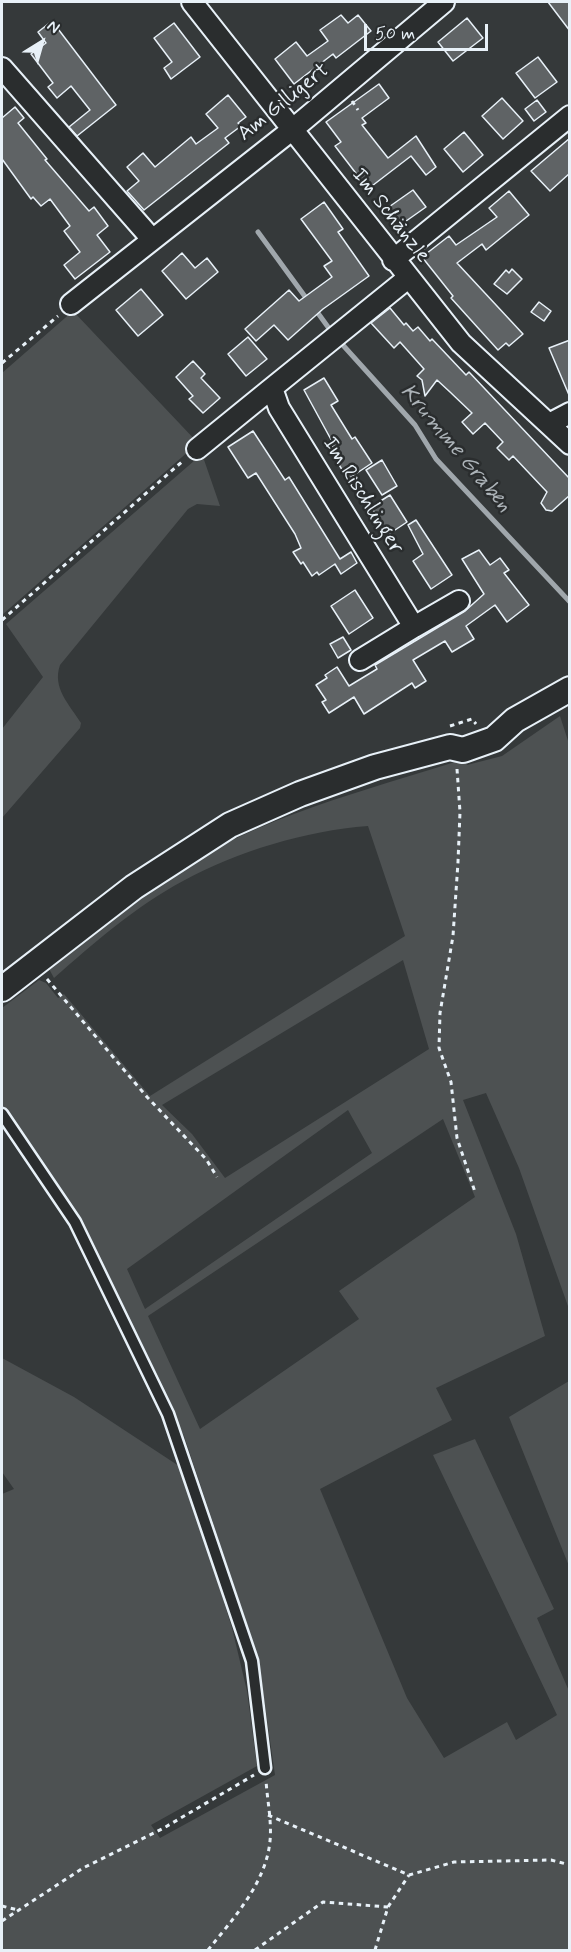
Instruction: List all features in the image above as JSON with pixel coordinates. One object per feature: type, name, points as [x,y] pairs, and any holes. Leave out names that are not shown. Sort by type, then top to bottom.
[{"type":"street","name":"Im Schänzle","points":[[192,2],[293,129],[393,261],[460,343],[570,444]]},
{"type":"street","name":"Am Gilligert","points":[[71,304],[151,238],[293,129],[444,2]]},
{"type":"street","points":[[2,68],[151,238]]},
{"type":"street","points":[[393,261],[570,116]]},
{"type":"street","points":[[197,449],[408,278]]},
{"type":"street","name":"Im Rischlinger","points":[[272,388],[279,408],[414,627]]},
{"type":"street","points":[[549,424],[570,413]]},
{"type":"street","points":[[360,660],[459,601]]},
{"type":"street","points":[[2,989],[134,888],[230,825],[300,794],[366,770],[450,747],[462,736],[479,727],[515,720],[570,689]]},
{"type":"lane","points":[[2,1114],[75,1222],[168,1414],[252,1661],[265,1768]]},
{"type":"path","points":[[2,363],[71,304]]},
{"type":"path","points":[[2,620],[197,449]]},
{"type":"path","points":[[458,772],[458,862],[453,936],[440,1013],[439,1048],[451,1082],[458,1138],[475,1192]]},
{"type":"path","points":[[60,996],[147,1097],[206,1159],[217,1177]]},
{"type":"path","points":[[2,1921],[83,1868],[162,1829],[265,1768],[270,1840],[263,1870],[242,1905],[208,1950]]},
{"type":"path","points":[[268,1815],[409,1875],[454,1862],[551,1860],[570,1865]]},
{"type":"path","points":[[375,1950],[388,1907],[409,1875]]},
{"type":"path","points":[[255,1950],[323,1902],[388,1907]]},
{"type":"path","points":[[2,1906],[18,1910]]},
{"type":"shaded area","points":[[73,311],[198,443],[2,615],[2,373]]},
{"type":"shaded area","points":[[202,454],[220,506],[197,504],[188,509],[60,665],[58,681],[60,688],[81,723],[80,728],[2,818],[2,729],[43,677],[6,624]]},
{"type":"shaded area","points":[[560,716],[570,747],[569,1309],[519,1168],[486,1093],[463,1100],[516,1234],[545,1336],[436,1388],[452,1420],[320,1489],[407,1698],[444,1758],[507,1722],[516,1740],[557,1715],[433,1455],[475,1439],[554,1609],[537,1618],[569,1691],[569,1950],[2,1950],[2,1494],[14,1489],[2,1472],[2,1358],[74,1397],[182,1468],[232,1628],[247,1691],[257,1766],[151,1825],[160,1838],[275,1775],[258,1657],[184,1436],[79,1220],[2,1108],[2,1008],[39,980],[46,983],[58,998],[64,994],[150,1096],[405,936],[368,826],[320,832],[272,844],[226,860],[183,881],[132,913],[54,978],[48,967],[172,874],[241,836],[351,794],[464,759],[467,765],[502,756]],"holes":[[[403,960],[429,1049],[225,1178],[192,1134],[162,1105]],[[348,1110],[372,1153],[145,1309],[127,1269]],[[443,1119],[475,1197],[339,1291],[359,1319],[200,1429],[148,1316]]]},
{"type":"shaded area","points":[[570,1381],[569,1566],[509,1417]]},
{"type":"building","points":[[548,2],[570,2],[570,31]]},
{"type":"building","points":[[341,15],[348,23],[358,15],[371,31],[336,58],[333,54],[294,84],[275,59],[296,42],[307,56],[328,41],[320,30]]},
{"type":"building","points":[[467,18],[483,38],[453,61],[438,42]]},
{"type":"building","points":[[52,21],[116,105],[77,136],[69,127],[90,110],[71,86],[57,98],[48,87],[53,83],[31,54],[46,43],[38,32]]},
{"type":"building","points":[[174,23],[200,57],[171,79],[164,68],[172,62],[154,38]]},
{"type":"building","points":[[538,57],[557,82],[535,98],[516,73]]},
{"type":"building","points":[[379,84],[389,98],[362,118],[366,123],[362,125],[388,158],[416,136],[436,167],[426,175],[411,156],[368,189],[335,146],[341,142],[326,122]]},
{"type":"building","points":[[228,95],[246,117],[238,123],[241,126],[225,138],[229,143],[144,210],[127,191],[139,181],[127,167],[143,153],[155,167],[191,137],[196,144],[218,128],[206,114]]},
{"type":"building","points":[[502,98],[523,121],[503,139],[482,116]]},
{"type":"building","points":[[537,100],[546,112],[534,121],[525,109]]},
{"type":"building","points":[[15,107],[24,118],[18,123],[47,159],[45,160],[89,211],[94,207],[108,226],[97,235],[110,252],[75,279],[64,265],[80,252],[64,231],[70,226],[50,199],[41,206],[33,197],[31,199],[2,159],[2,118]]},
{"type":"building","points":[[464,132],[483,155],[463,172],[444,149]]},
{"type":"building","points":[[570,138],[570,173],[550,191],[531,171]]},
{"type":"building","points":[[413,190],[426,207],[399,226],[386,209]]},
{"type":"building","points":[[509,191],[529,215],[486,250],[482,244],[457,263],[523,334],[509,346],[506,343],[498,350],[451,298],[453,296],[422,257],[449,236],[456,245],[497,217],[489,208]]},
{"type":"building","points":[[324,202],[343,229],[338,232],[369,276],[323,309],[288,340],[274,325],[256,341],[245,329],[289,290],[299,301],[332,277],[324,266],[332,261],[301,219]]},
{"type":"building","points":[[182,253],[195,268],[207,258],[218,272],[186,299],[162,271]]},
{"type":"building","points":[[512,269],[522,279],[507,294],[494,284],[506,270],[509,273]]},
{"type":"building","points":[[141,289],[163,315],[138,336],[116,310]]},
{"type":"building","points":[[539,302],[551,311],[544,321],[531,312]]},
{"type":"building","points":[[390,308],[404,325],[406,323],[413,331],[418,327],[466,375],[469,372],[570,479],[570,495],[552,511],[546,510],[541,503],[547,492],[513,456],[509,460],[497,448],[503,442],[485,423],[473,434],[462,422],[472,413],[437,380],[425,396],[422,380],[417,376],[424,369],[400,342],[394,348],[371,323]]},
{"type":"building","points":[[248,337],[267,359],[246,376],[228,354]]},
{"type":"building","points":[[570,340],[570,395],[569,395],[549,348]]},
{"type":"building","points":[[193,361],[205,374],[201,378],[220,398],[203,413],[189,399],[193,396],[176,377]]},
{"type":"building","points":[[324,378],[338,401],[331,405],[352,439],[355,437],[372,463],[348,479],[329,449],[334,445],[304,390]]},
{"type":"building","points":[[253,431],[285,480],[289,477],[340,559],[351,552],[357,563],[341,574],[335,564],[319,575],[317,572],[312,576],[303,562],[301,564],[293,552],[301,548],[295,534],[256,473],[248,478],[228,447]]},
{"type":"building","points":[[382,460],[397,486],[382,495],[366,470]]},
{"type":"building","points":[[390,495],[407,522],[386,536],[375,520],[378,518],[371,507]]},
{"type":"building","points":[[416,520],[452,575],[431,589],[413,561],[423,554],[408,525]]},
{"type":"building","points":[[479,550],[490,565],[500,558],[509,570],[504,573],[529,605],[507,622],[495,605],[466,626],[474,639],[452,652],[445,641],[413,660],[426,681],[415,688],[412,683],[364,714],[354,697],[329,713],[322,702],[326,700],[316,685],[327,678],[325,675],[337,667],[349,686],[377,669],[375,665],[465,611],[484,594],[462,559]]},
{"type":"building","points":[[355,590],[373,618],[349,634],[331,606]]},
{"type":"building","points":[[343,637],[351,650],[338,658],[330,644]]},
{"type":"waterway","name":"Krumme Graben","points":[[258,232],[309,302]]},
{"type":"waterway","name":"Krumme Graben","points":[[315,309],[328,327]]},
{"type":"waterway","name":"Krumme Graben","points":[[341,343],[415,425],[436,459],[570,602]]}]
